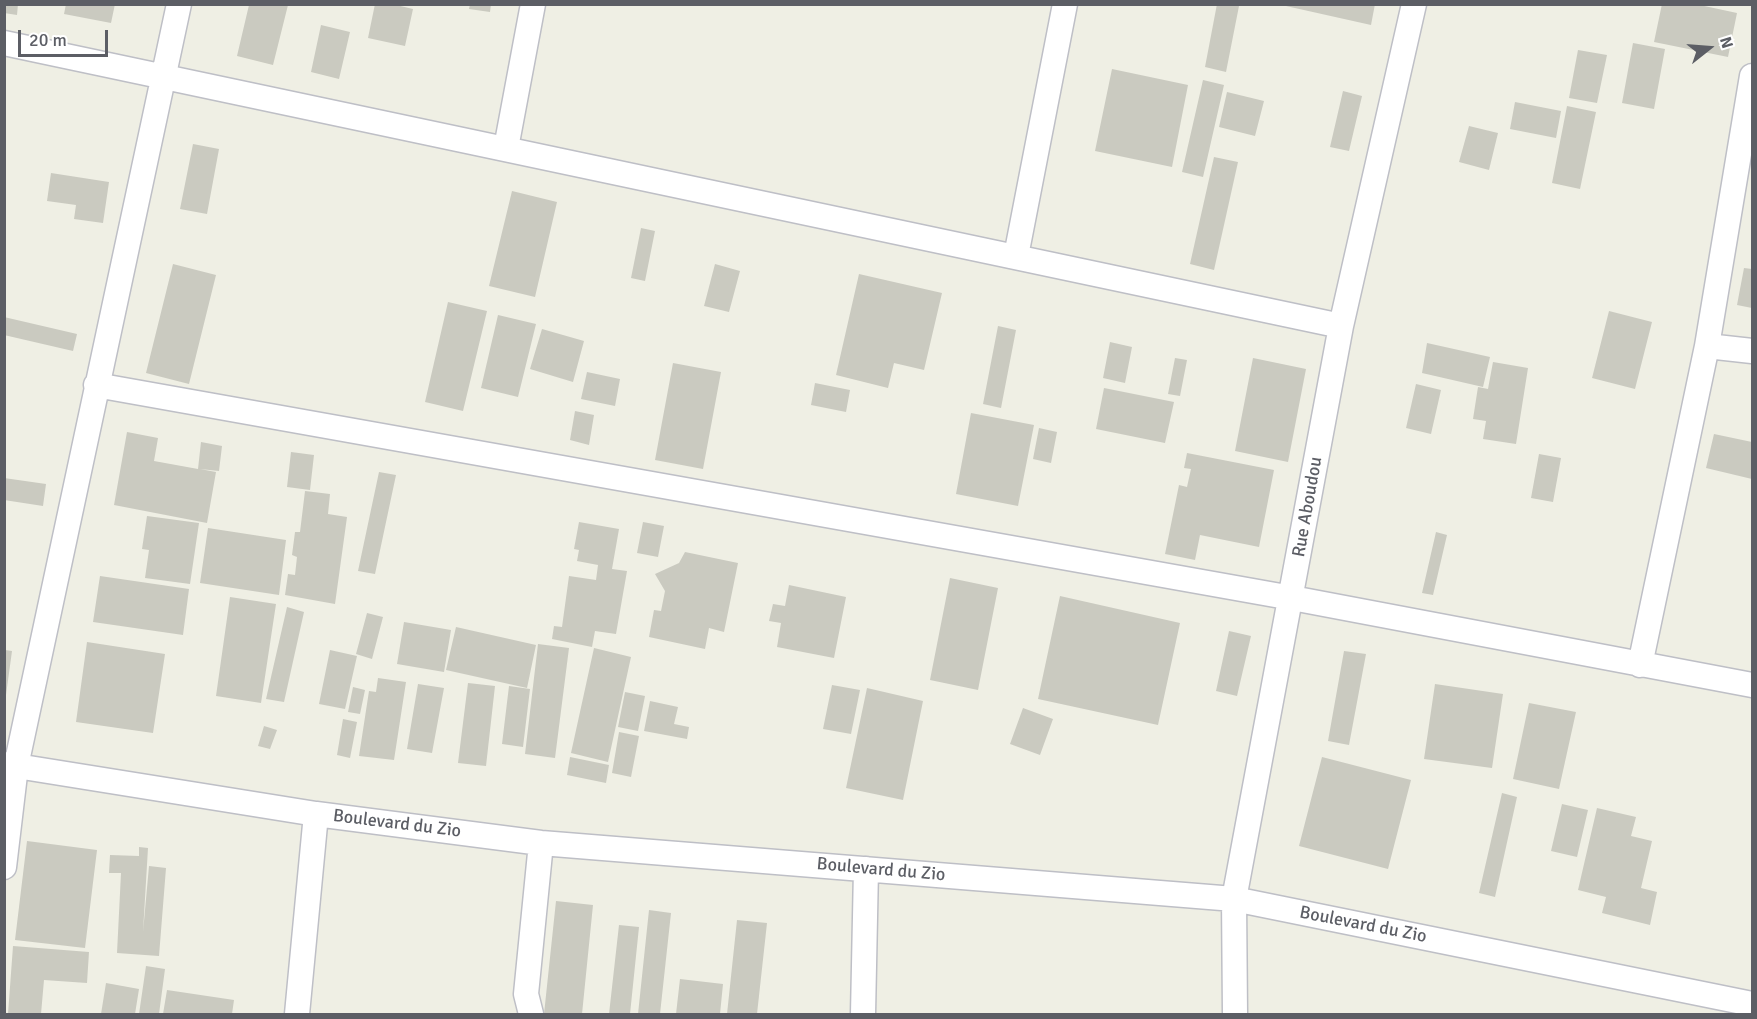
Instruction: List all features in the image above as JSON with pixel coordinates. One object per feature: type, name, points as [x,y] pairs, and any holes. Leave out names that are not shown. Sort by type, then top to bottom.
[{"type":"street","points":[[4,867],[10,765],[179,4]]},
{"type":"street","points":[[506,148],[533,4]]},
{"type":"street","points":[[1016,256],[1065,4]]},
{"type":"street","name":"Rue Aboudou","points":[[1235,1014],[1234,899],[1341,326],[1414,4]]},
{"type":"street","points":[[4,43],[1341,326]]},
{"type":"street","points":[[1640,665],[1707,346],[1752,76]]},
{"type":"street","points":[[1707,346],[1752,351]]},
{"type":"street","points":[[96,385],[1292,598],[1752,685]]},
{"type":"street","name":"Boulevard du Zio","points":[[10,765],[316,814],[541,843],[1234,899],[1752,1004]]},
{"type":"street","points":[[297,1014],[316,814]]},
{"type":"street","points":[[531,1014],[526,994],[541,843]]},
{"type":"street","points":[[863,1014],[866,869]]},
{"type":"building","points":[[4,4],[18,4],[17,15],[4,13]]},
{"type":"building","points":[[66,4],[115,4],[111,23],[64,14]]},
{"type":"building","points":[[375,4],[392,4],[413,9],[405,46],[368,38]]},
{"type":"building","points":[[470,4],[491,4],[490,12],[469,9]]},
{"type":"building","points":[[1217,4],[1239,6],[1226,72],[1205,67]]},
{"type":"building","points":[[1277,4],[1375,4],[1371,25]]},
{"type":"building","points":[[1662,4],[1695,4],[1737,13],[1728,57],[1654,42]]},
{"type":"building","points":[[249,5],[288,5],[273,65],[237,56]]},
{"type":"building","points":[[321,25],[350,32],[339,79],[311,72]]},
{"type":"building","points":[[1633,43],[1665,49],[1654,109],[1622,103]]},
{"type":"building","points":[[1578,50],[1607,55],[1597,103],[1569,98]]},
{"type":"building","points":[[1112,69],[1188,85],[1172,167],[1095,151]]},
{"type":"building","points":[[1203,80],[1224,85],[1203,177],[1182,172]]},
{"type":"building","points":[[1343,91],[1362,96],[1349,151],[1330,147]]},
{"type":"building","points":[[1227,92],[1264,101],[1255,136],[1219,127]]},
{"type":"building","points":[[1515,102],[1561,111],[1556,138],[1510,129]]},
{"type":"building","points":[[1567,106],[1596,112],[1580,189],[1552,183]]},
{"type":"building","points":[[1469,126],[1498,133],[1489,170],[1459,162]]},
{"type":"building","points":[[193,144],[219,149],[207,214],[180,209]]},
{"type":"building","points":[[1214,157],[1238,162],[1214,270],[1190,264]]},
{"type":"building","points":[[51,173],[109,182],[103,223],[74,219],[76,205],[47,201]]},
{"type":"building","points":[[512,191],[557,202],[535,297],[489,286]]},
{"type":"building","points":[[641,228],[655,231],[645,281],[631,278]]},
{"type":"building","points":[[173,264],[216,275],[189,384],[146,373]]},
{"type":"building","points":[[715,264],[740,271],[729,312],[704,306]]},
{"type":"building","points":[[1744,268],[1752,269],[1752,308],[1737,305]]},
{"type":"building","points":[[859,274],[942,293],[924,370],[894,363],[888,388],[836,375]]},
{"type":"building","points":[[448,302],[487,311],[463,411],[425,402]]},
{"type":"building","points":[[1609,311],[1652,322],[1635,389],[1592,378]]},
{"type":"building","points":[[498,315],[536,324],[518,397],[481,388]]},
{"type":"building","points":[[4,317],[77,334],[73,351],[4,335]]},
{"type":"building","points":[[998,326],[1016,330],[1001,408],[983,404]]},
{"type":"building","points":[[542,329],[584,341],[573,382],[530,369]]},
{"type":"building","points":[[1110,342],[1132,347],[1125,383],[1103,378]]},
{"type":"building","points":[[1427,343],[1490,357],[1483,387],[1422,373]]},
{"type":"building","points":[[1175,358],[1187,360],[1180,396],[1168,394]]},
{"type":"building","points":[[1253,358],[1306,369],[1288,462],[1235,451]]},
{"type":"building","points":[[1493,362],[1528,368],[1516,444],[1483,439],[1486,421],[1473,419],[1478,387],[1488,389]]},
{"type":"building","points":[[673,363],[721,372],[703,469],[655,460]]},
{"type":"building","points":[[587,372],[620,379],[615,406],[581,399]]},
{"type":"building","points":[[815,383],[850,390],[846,412],[811,405]]},
{"type":"building","points":[[1416,384],[1441,390],[1431,434],[1406,428]]},
{"type":"building","points":[[1104,388],[1174,402],[1165,443],[1096,429]]},
{"type":"building","points":[[575,411],[594,415],[589,445],[570,440]]},
{"type":"building","points":[[971,413],[1034,425],[1018,506],[956,494]]},
{"type":"building","points":[[1039,428],[1057,432],[1051,463],[1033,459]]},
{"type":"building","points":[[127,432],[158,438],[154,461],[198,469],[201,442],[222,446],[219,471],[200,469],[216,472],[207,523],[114,505]]},
{"type":"building","points":[[1714,434],[1752,442],[1752,479],[1706,468]]},
{"type":"building","points":[[291,452],[314,455],[310,490],[287,487]]},
{"type":"building","points":[[1187,453],[1274,470],[1259,547],[1200,535],[1195,560],[1165,554],[1179,485],[1187,487],[1191,469],[1184,468]]},
{"type":"building","points":[[1539,454],[1561,458],[1553,502],[1531,498]]},
{"type":"building","points":[[379,472],[396,475],[375,574],[358,571]]},
{"type":"building","points":[[4,478],[46,484],[43,506],[4,500]]},
{"type":"building","points":[[305,491],[330,494],[328,514],[347,517],[335,604],[285,595],[288,574],[295,575],[297,557],[292,555],[295,532],[300,532]]},
{"type":"building","points":[[147,516],[199,523],[190,584],[145,578],[149,550],[142,549]]},
{"type":"building","points":[[579,522],[619,529],[612,569],[627,571],[616,634],[595,631],[592,647],[552,639],[554,626],[562,627],[569,576],[596,580],[598,565],[577,561],[579,550],[574,549]]},
{"type":"building","points":[[643,522],[664,526],[658,557],[637,553]]},
{"type":"building","points":[[208,528],[286,540],[279,595],[200,583]]},
{"type":"building","points":[[1436,532],[1447,535],[1433,595],[1422,593]]},
{"type":"building","points":[[685,552],[738,563],[724,632],[709,628],[705,649],[649,637],[654,610],[661,611],[665,591],[655,574],[679,563]]},
{"type":"building","points":[[100,576],[189,589],[183,635],[93,622]]},
{"type":"building","points":[[950,578],[998,588],[978,690],[930,680]]},
{"type":"building","points":[[789,585],[846,597],[834,658],[777,647],[781,623],[769,621],[773,604],[785,606]]},
{"type":"building","points":[[1060,596],[1180,623],[1158,725],[1038,699]]},
{"type":"building","points":[[230,597],[276,604],[261,703],[216,696]]},
{"type":"building","points":[[287,607],[304,612],[284,702],[266,699]]},
{"type":"building","points":[[367,613],[383,617],[372,659],[356,654]]},
{"type":"building","points":[[404,622],[451,630],[444,672],[397,664]]},
{"type":"building","points":[[456,627],[536,645],[527,688],[446,670]]},
{"type":"building","points":[[1229,631],[1251,636],[1237,696],[1216,691]]},
{"type":"building","points":[[87,642],[165,654],[153,733],[76,722]]},
{"type":"building","points":[[538,644],[569,648],[555,758],[525,754]]},
{"type":"building","points":[[594,648],[631,657],[608,762],[571,753]]},
{"type":"building","points":[[5,650],[12,651],[6,695],[5,695]]},
{"type":"building","points":[[330,650],[357,656],[345,709],[319,704]]},
{"type":"building","points":[[1344,651],[1366,654],[1349,745],[1328,741]]},
{"type":"building","points":[[378,678],[406,682],[394,760],[359,756],[369,691],[376,692]]},
{"type":"building","points":[[468,683],[495,686],[486,766],[458,763]]},
{"type":"building","points":[[418,684],[444,688],[432,753],[407,749]]},
{"type":"building","points":[[1435,684],[1503,694],[1492,768],[1424,759]]},
{"type":"building","points":[[832,685],[860,690],[851,734],[823,729]]},
{"type":"building","points":[[509,686],[530,689],[523,747],[502,744]]},
{"type":"building","points":[[353,687],[365,690],[360,714],[348,712]]},
{"type":"building","points":[[867,688],[923,701],[903,800],[846,788]]},
{"type":"building","points":[[625,692],[645,696],[638,731],[618,727]]},
{"type":"building","points":[[650,701],[678,707],[674,724],[689,727],[687,739],[644,731]]},
{"type":"building","points":[[1529,703],[1576,712],[1559,789],[1513,779]]},
{"type":"building","points":[[1023,708],[1053,719],[1040,755],[1010,744]]},
{"type":"building","points":[[343,719],[357,722],[350,758],[337,755]]},
{"type":"building","points":[[264,726],[277,730],[270,749],[258,746]]},
{"type":"building","points":[[619,732],[639,736],[631,777],[612,773]]},
{"type":"building","points":[[570,757],[609,765],[606,783],[567,775]]},
{"type":"building","points":[[1322,757],[1411,780],[1388,869],[1299,846]]},
{"type":"building","points":[[1502,793],[1517,797],[1495,897],[1479,893]]},
{"type":"building","points":[[1562,804],[1588,810],[1577,857],[1551,851]]},
{"type":"building","points":[[1597,808],[1636,817],[1631,836],[1652,841],[1641,888],[1657,892],[1650,925],[1602,913],[1606,897],[1578,890]]},
{"type":"building","points":[[27,841],[97,850],[85,948],[15,940]]},
{"type":"building","points":[[139,847],[148,848],[143,932],[149,866],[166,868],[159,956],[117,953],[121,873],[109,873],[110,855],[139,856]]},
{"type":"building","points":[[556,901],[593,905],[582,1014],[544,1014]]},
{"type":"building","points":[[649,910],[671,913],[660,1014],[638,1014]]},
{"type":"building","points":[[737,920],[767,923],[757,1014],[727,1014]]},
{"type":"building","points":[[619,925],[639,927],[630,1014],[609,1014]]},
{"type":"building","points":[[13,946],[89,952],[87,983],[44,980],[41,1014],[8,1014]]},
{"type":"building","points":[[146,966],[165,969],[159,1014],[139,1014]]},
{"type":"building","points":[[680,979],[723,984],[720,1014],[676,1014]]},
{"type":"building","points":[[106,983],[139,989],[135,1014],[101,1014]]},
{"type":"building","points":[[167,990],[234,1000],[232,1014],[163,1014]]}]
